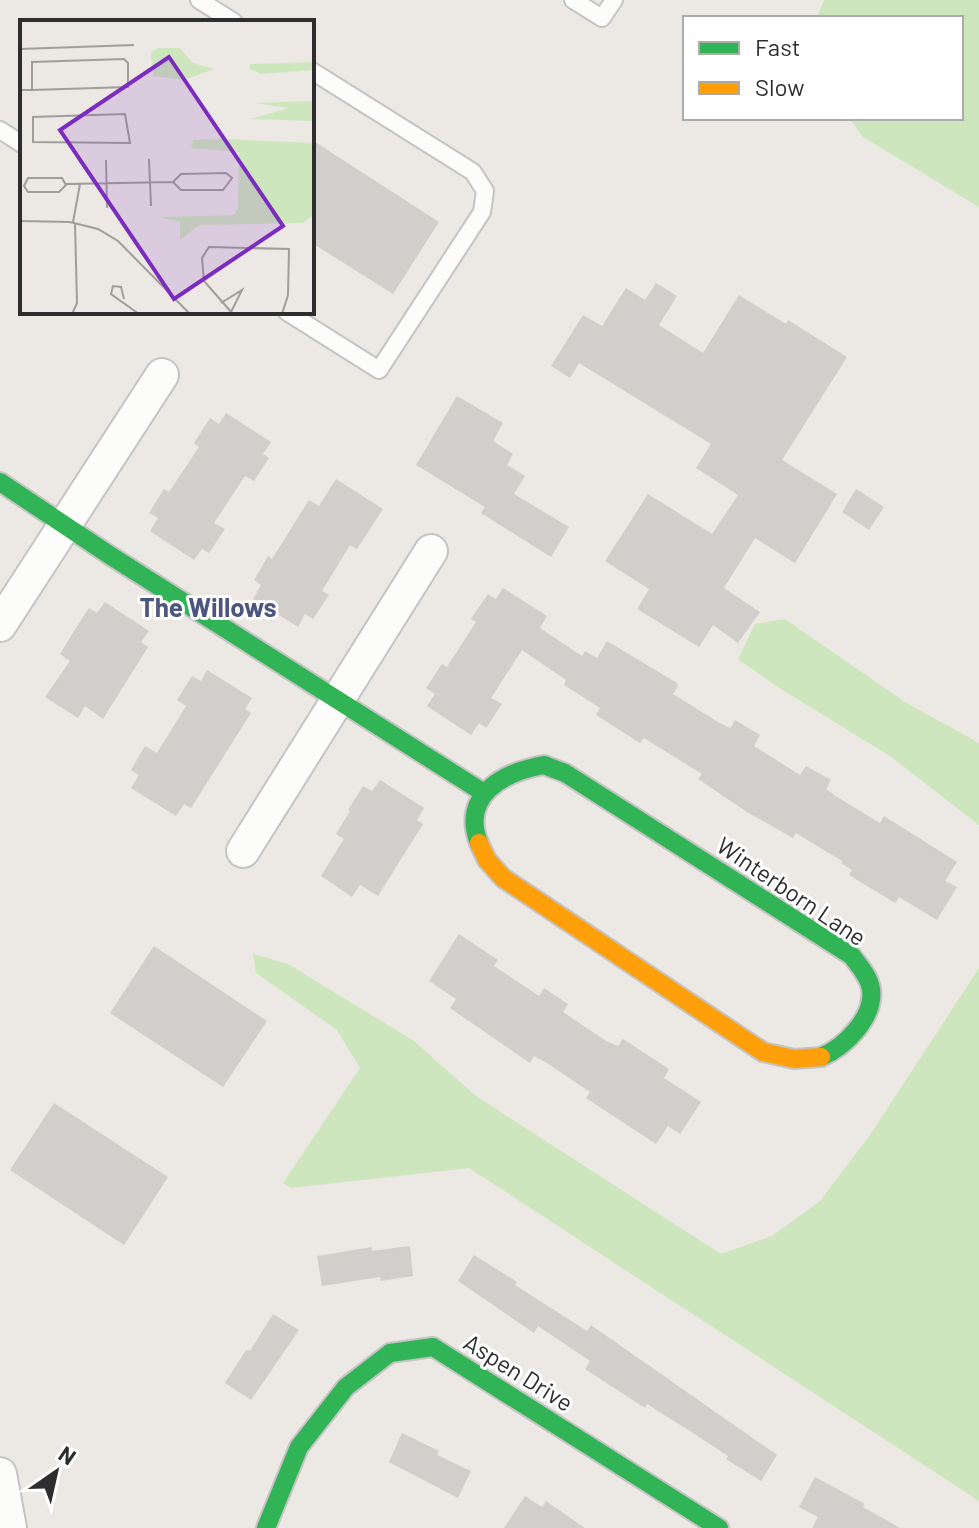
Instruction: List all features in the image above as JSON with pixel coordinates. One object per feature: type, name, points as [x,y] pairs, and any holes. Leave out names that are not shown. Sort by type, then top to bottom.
[{"type":"street","points":[[0,625],[162,375]]},
{"type":"street","points":[[0,482],[484,793]]},
{"type":"street","points":[[243,851],[431,551]]},
{"type":"street","name":"Winterborn Lane","points":[[544,765],[565,773],[852,956],[865,974],[871,993],[865,1013],[845,1044],[825,1056],[796,1060],[763,1052],[503,878],[483,854],[475,829],[475,810],[484,793],[503,775],[526,767],[544,765]]},
{"type":"street","name":"Aspen Drive","points":[[266,1528],[299,1447],[346,1387],[390,1353],[433,1347],[719,1528]]},
{"type":"street","points":[[0,1474],[10,1528]]},
{"type":"lane","points":[[199,0],[231,20]]},
{"type":"lane","points":[[573,0],[602,18],[614,0]]},
{"type":"lane","points":[[290,314],[379,370],[482,212],[485,191],[473,172],[314,72]]},
{"type":"lane","points":[[0,130],[20,143]]},
{"type":"green space","points":[[824,0],[979,0],[979,207],[863,137],[850,120],[963,120],[963,16],[818,16]]},
{"type":"green space","points":[[785,619],[908,704],[979,743],[979,825],[890,756],[738,659],[755,624]]},
{"type":"green space","points":[[253,954],[288,964],[414,1041],[476,1096],[721,1254],[772,1236],[820,1201],[870,1135],[979,968],[979,1501],[469,1168],[291,1188],[283,1183],[360,1068],[337,1030],[256,973]]},
{"type":"building","points":[[314,141],[439,222],[393,294],[314,244]]},
{"type":"building","points":[[656,283],[677,296],[659,325],[703,353],[739,295],[786,324],[788,320],[847,357],[782,460],[837,494],[795,563],[755,538],[724,588],[760,612],[738,643],[713,625],[699,647],[637,609],[649,589],[605,561],[648,494],[712,534],[738,495],[696,468],[711,444],[579,363],[570,378],[551,366],[583,315],[602,326],[626,288],[645,300]]},
{"type":"building","points":[[457,396],[503,423],[493,441],[513,454],[507,465],[525,476],[514,494],[569,527],[551,557],[481,513],[485,507],[416,465]]},
{"type":"building","points":[[226,413],[271,442],[263,454],[269,458],[254,481],[245,476],[214,523],[225,529],[209,553],[202,549],[194,560],[150,531],[158,518],[149,513],[164,489],[169,492],[199,447],[194,443],[210,418],[219,424]]},
{"type":"building","points":[[336,479],[383,509],[357,549],[350,545],[322,591],[329,595],[313,619],[305,614],[298,627],[253,599],[261,585],[254,580],[268,556],[272,559],[309,500],[319,506]]},
{"type":"building","points":[[856,489],[884,507],[869,530],[842,512]]},
{"type":"building","points":[[503,588],[547,616],[540,628],[582,656],[585,651],[597,658],[607,641],[677,683],[673,694],[718,722],[730,728],[735,720],[760,735],[754,746],[800,775],[806,766],[831,780],[826,789],[837,797],[880,823],[884,816],[957,862],[945,881],[957,887],[937,920],[899,897],[895,903],[849,875],[852,870],[842,861],[796,833],[793,838],[747,812],[698,779],[702,774],[644,738],[640,743],[596,715],[600,708],[564,685],[566,680],[522,650],[491,698],[502,704],[486,728],[479,723],[471,735],[427,706],[435,694],[426,688],[442,664],[447,667],[476,622],[471,619],[488,594],[496,599]]},
{"type":"building","points":[[105,602],[149,631],[141,642],[148,647],[103,719],[85,706],[78,718],[45,697],[70,661],[60,654],[74,631],[89,608],[97,613]]},
{"type":"building","points":[[207,670],[252,698],[245,709],[251,713],[191,808],[184,804],[176,816],[131,788],[139,775],[131,770],[145,746],[157,753],[186,706],[177,700],[192,676],[201,681]]},
{"type":"building","points":[[380,780],[424,808],[417,820],[423,824],[378,896],[360,885],[352,897],[321,876],[344,839],[336,834],[348,810],[363,786],[372,791]]},
{"type":"building","points":[[459,934],[498,960],[494,966],[539,996],[544,988],[568,1004],[563,1012],[606,1041],[618,1046],[623,1039],[669,1069],[664,1078],[701,1102],[680,1134],[668,1126],[656,1144],[586,1098],[590,1092],[547,1063],[534,1056],[530,1063],[450,1008],[456,999],[429,981]]},
{"type":"building","points":[[154,946],[267,1021],[223,1087],[110,1013]]},
{"type":"building","points":[[54,1103],[168,1177],[124,1245],[10,1170]]},
{"type":"building","points":[[410,1246],[413,1276],[381,1281],[380,1277],[322,1286],[317,1256],[372,1247],[372,1251]]},
{"type":"building","points":[[474,1255],[587,1331],[591,1325],[777,1455],[761,1481],[693,1433],[647,1404],[645,1408],[585,1369],[590,1361],[538,1326],[534,1333],[458,1281]]},
{"type":"building","points":[[273,1314],[299,1330],[251,1400],[225,1383]]},
{"type":"building","points":[[402,1433],[471,1471],[458,1498],[389,1462]]},
{"type":"building","points":[[815,1477],[865,1504],[863,1507],[900,1528],[812,1528],[818,1517],[799,1507]]},
{"type":"building","points":[[525,1496],[542,1507],[546,1501],[585,1528],[504,1528]]},
{"type":"traffic: fast","points":[[0,482],[484,793]]},
{"type":"traffic: fast","points":[[544,765],[565,773],[852,956],[870,984],[868,1010],[856,1030],[840,1046],[821,1057]]},
{"type":"traffic: fast","points":[[479,843],[476,812],[489,789],[514,773],[544,765]]},
{"type":"traffic: fast","points":[[266,1528],[299,1447],[346,1387],[390,1353],[433,1347],[719,1528]]},
{"type":"traffic: slow","points":[[479,843],[487,860],[503,878],[763,1052],[794,1059],[821,1057]]},
{"type":"district","name":"The Willows","points":[[208,608]]}]
